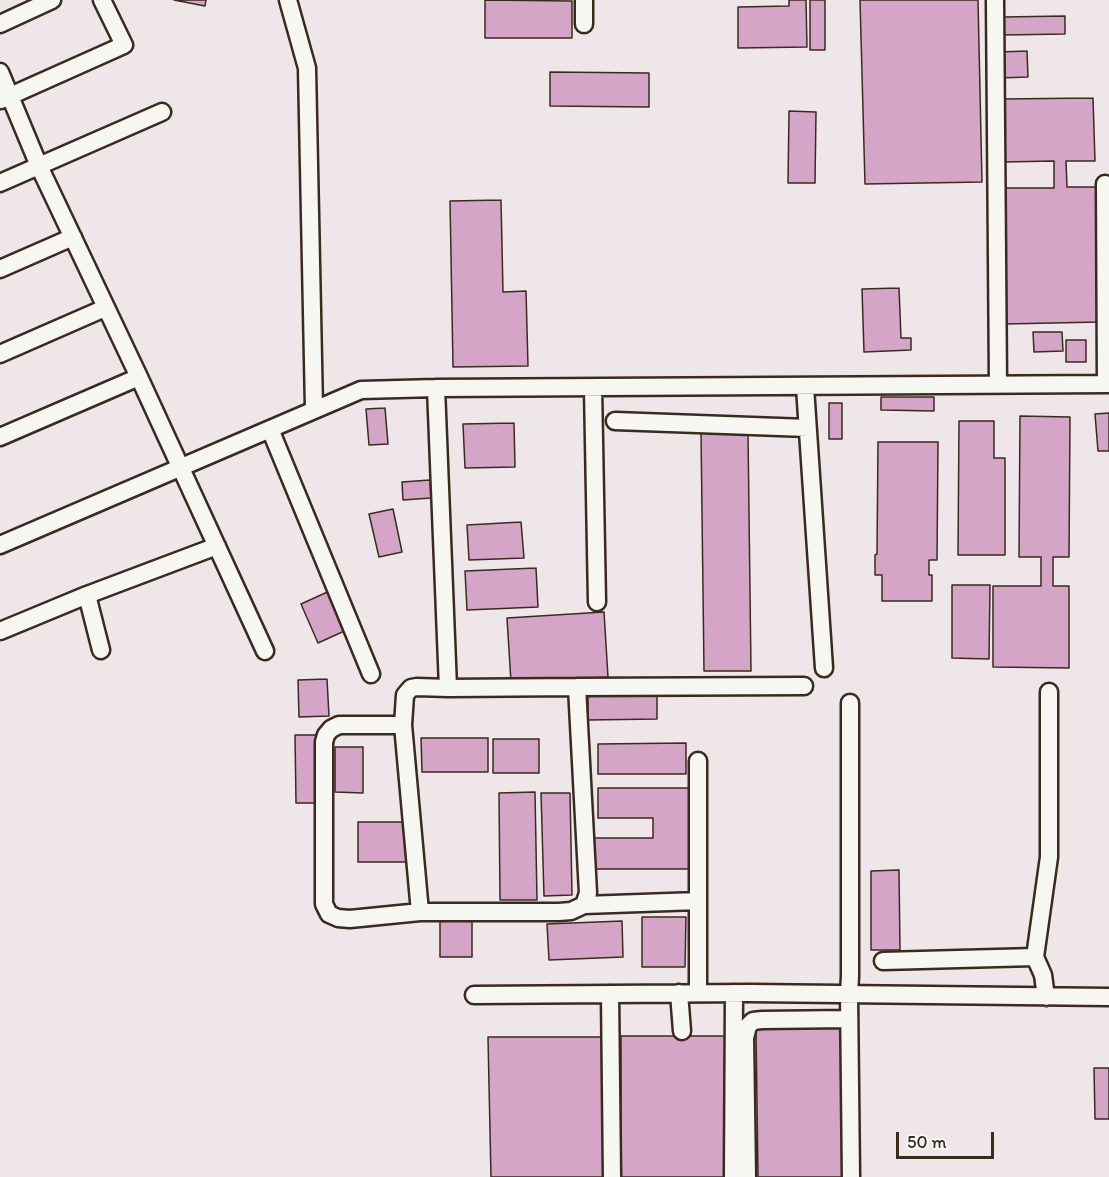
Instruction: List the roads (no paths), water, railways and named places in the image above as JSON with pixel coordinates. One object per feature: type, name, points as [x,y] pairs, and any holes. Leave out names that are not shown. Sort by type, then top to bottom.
[{"type":"street","points":[[0,24],[52,0]]},
{"type":"street","points":[[5,99],[124,45],[102,0]]},
{"type":"street","points":[[288,0],[308,68],[314,409]]},
{"type":"street","points":[[584,0],[584,24]]},
{"type":"street","points":[[995,0],[998,384]]},
{"type":"street","points":[[0,72],[5,99],[139,377],[265,651]]},
{"type":"street","points":[[0,183],[162,112]]},
{"type":"street","points":[[0,545],[360,390],[1108,384],[1105,184]]},
{"type":"street","points":[[0,269],[73,237]]},
{"type":"street","points":[[0,354],[105,308]]},
{"type":"street","points":[[0,437],[139,377]]},
{"type":"street","points":[[805,387],[824,668]]},
{"type":"street","points":[[436,388],[448,688]]},
{"type":"street","points":[[593,388],[597,602]]},
{"type":"street","points":[[615,421],[807,428]]},
{"type":"street","points":[[270,429],[371,674]]},
{"type":"street","points":[[0,631],[217,546]]},
{"type":"street","points":[[87,595],[101,650]]},
{"type":"street","points":[[420,912],[403,725],[405,695],[411,688],[804,686]]},
{"type":"street","points":[[577,687],[588,893],[584,905]]},
{"type":"street","points":[[1046,997],[1043,975],[1035,957],[1049,857],[1049,692]]},
{"type":"street","points":[[850,703],[851,1177]]},
{"type":"street","points":[[403,725],[339,725],[326,735],[324,742],[324,904],[329,914],[338,918],[350,919],[420,912],[559,912],[571,911],[584,905],[698,901]]},
{"type":"street","points":[[698,762],[698,993]]},
{"type":"street","points":[[884,961],[1035,957]]},
{"type":"street","points":[[679,993],[682,1031]]},
{"type":"street","points":[[733,1177],[734,993]]},
{"type":"street","points":[[474,994],[734,993],[1109,997]]},
{"type":"street","points":[[610,994],[612,1177]]},
{"type":"street","points":[[747,1177],[745,1038],[748,1026],[753,1021],[762,1020],[849,1019]]}]
